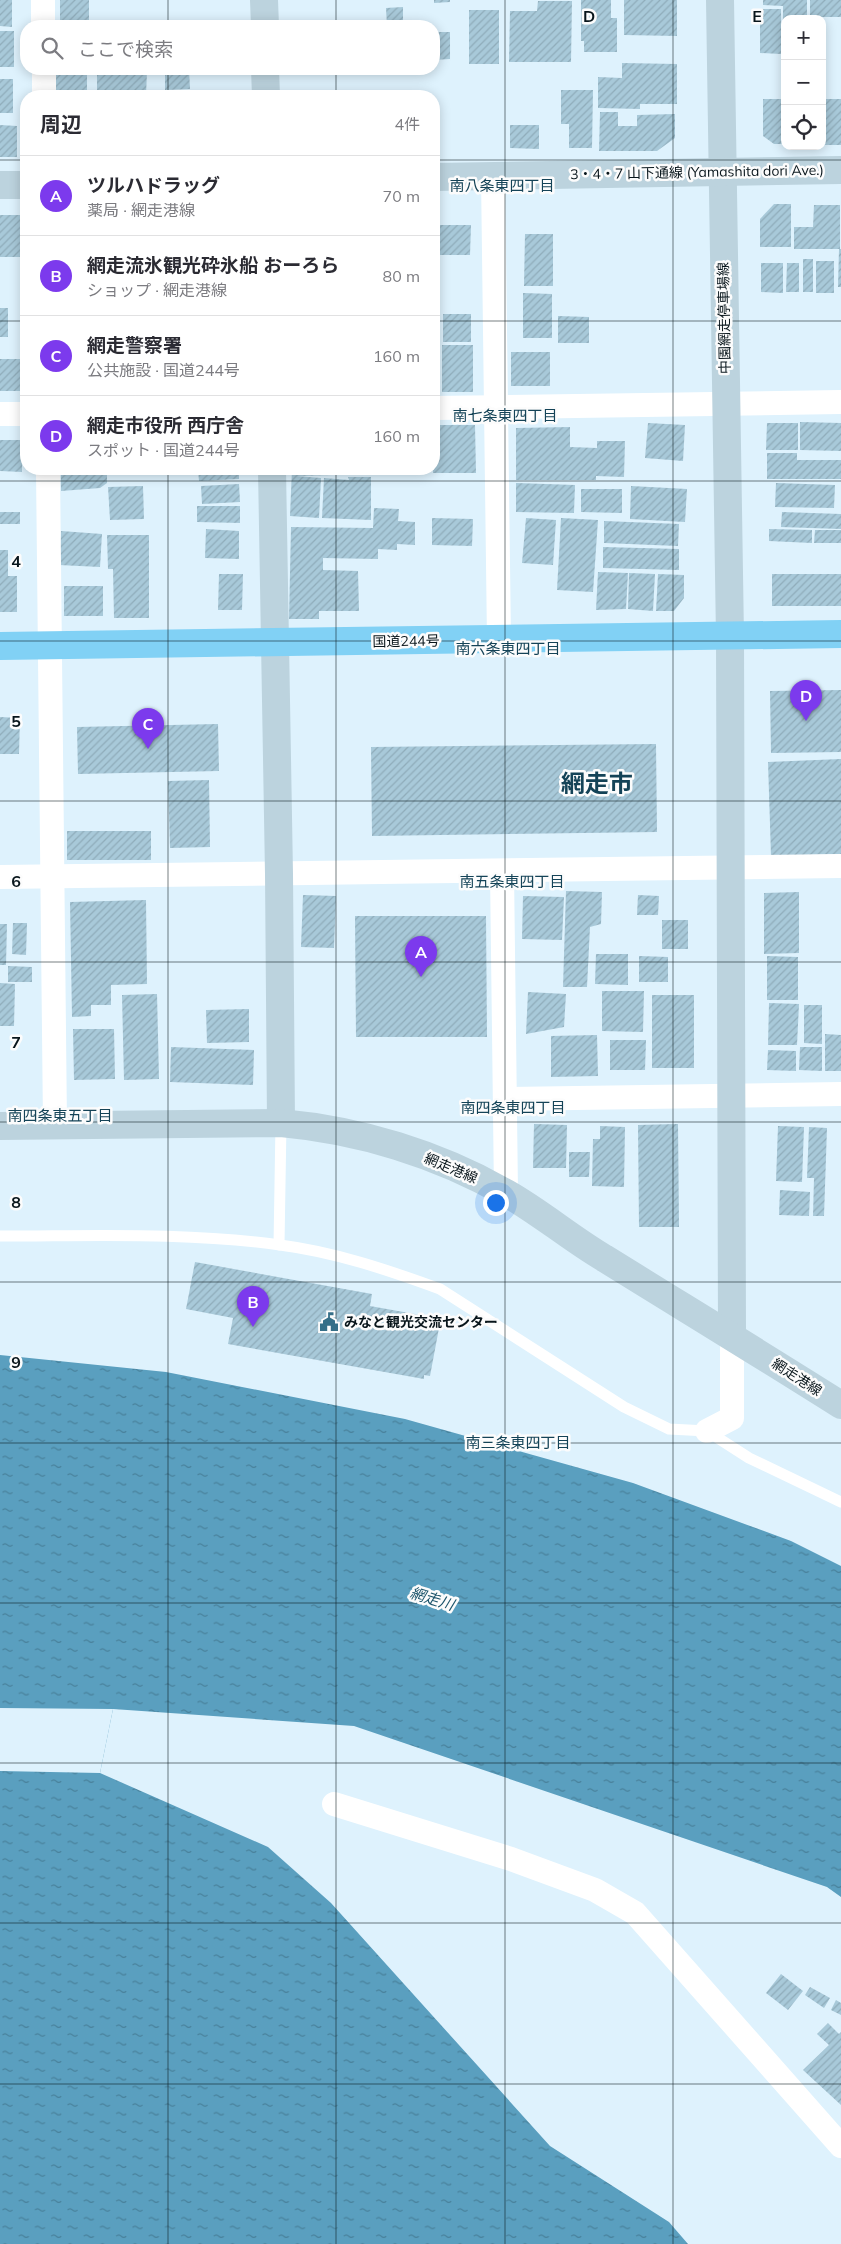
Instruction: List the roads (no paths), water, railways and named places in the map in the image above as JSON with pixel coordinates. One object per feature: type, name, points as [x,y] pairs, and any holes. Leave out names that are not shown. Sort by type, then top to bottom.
[{"type":"highway","name":"国道244号","points":[[0,646],[841,634]]},
{"type":"street","points":[[43,0],[43,20]]},
{"type":"street","points":[[264,0],[265,20]]},
{"type":"street","name":"中園網走停車場線","points":[[720,0],[730,637],[732,1336]]},
{"type":"street","points":[[44,75],[44,90]]},
{"type":"street","points":[[266,75],[266,90]]},
{"type":"street","name":"3・4・7 山下通線 (Yamashita dori Ave.)","points":[[440,177],[841,170]]},
{"type":"street","points":[[493,176],[500,640]]},
{"type":"street","points":[[0,185],[20,185]]},
{"type":"street","points":[[440,408],[841,402]]},
{"type":"street","points":[[0,414],[20,414]]},
{"type":"street","points":[[48,475],[55,1125]]},
{"type":"street","points":[[272,475],[281,1123]]},
{"type":"street","points":[[0,877],[841,866]]},
{"type":"street","points":[[502,871],[506,1193]]},
{"type":"street","points":[[505,1099],[841,1094]]},
{"type":"street","name":"網走港線","points":[[0,1126],[281,1123],[324,1127],[399,1146],[449,1165],[506,1193],[600,1256],[841,1405]]},
{"type":"street","points":[[707,1431],[732,1418],[732,1336]]},
{"type":"street","points":[[334,1804],[520,1862],[595,1890],[635,1913],[841,2146]]},
{"type":"lane","points":[[279,1244],[281,1123]]},
{"type":"lane","points":[[0,1236],[197,1238],[279,1244],[343,1257],[440,1289],[624,1406],[656,1424],[669,1429],[707,1431],[750,1458],[841,1502]]},
{"type":"water","name":"網走川","points":[[0,1355],[166,1372],[405,1419],[633,1483],[791,1541],[841,1566],[841,1897],[827,1887],[354,1726],[113,1709],[100,1773],[268,1847],[331,1903],[550,2146],[669,2222],[688,2244],[0,2244]]},
{"type":"place","name":"網走市役所 西庁舎","points":[[806,721]]},
{"type":"place","name":"網走警察署","points":[[148,749]]},
{"type":"place","name":"ツルハドラッグ","points":[[421,977]]},
{"type":"place","name":"みなと観光交流センター","points":[[329,1322]]},
{"type":"place","name":"網走流氷観光砕氷船 おーろら","points":[[253,1327]]},
{"type":"district","name":"南八条東四丁目","points":[[502,186]]},
{"type":"district","name":"南七条東四丁目","points":[[505,416]]},
{"type":"district","name":"南六条東四丁目","points":[[508,649]]},
{"type":"district","name":"網走市","points":[[597,784]]},
{"type":"district","name":"南五条東四丁目","points":[[512,882]]},
{"type":"district","name":"南四条東四丁目","points":[[513,1108]]},
{"type":"district","name":"南四条東五丁目","points":[[60,1116]]},
{"type":"district","name":"南三条東四丁目","points":[[518,1443]]}]
